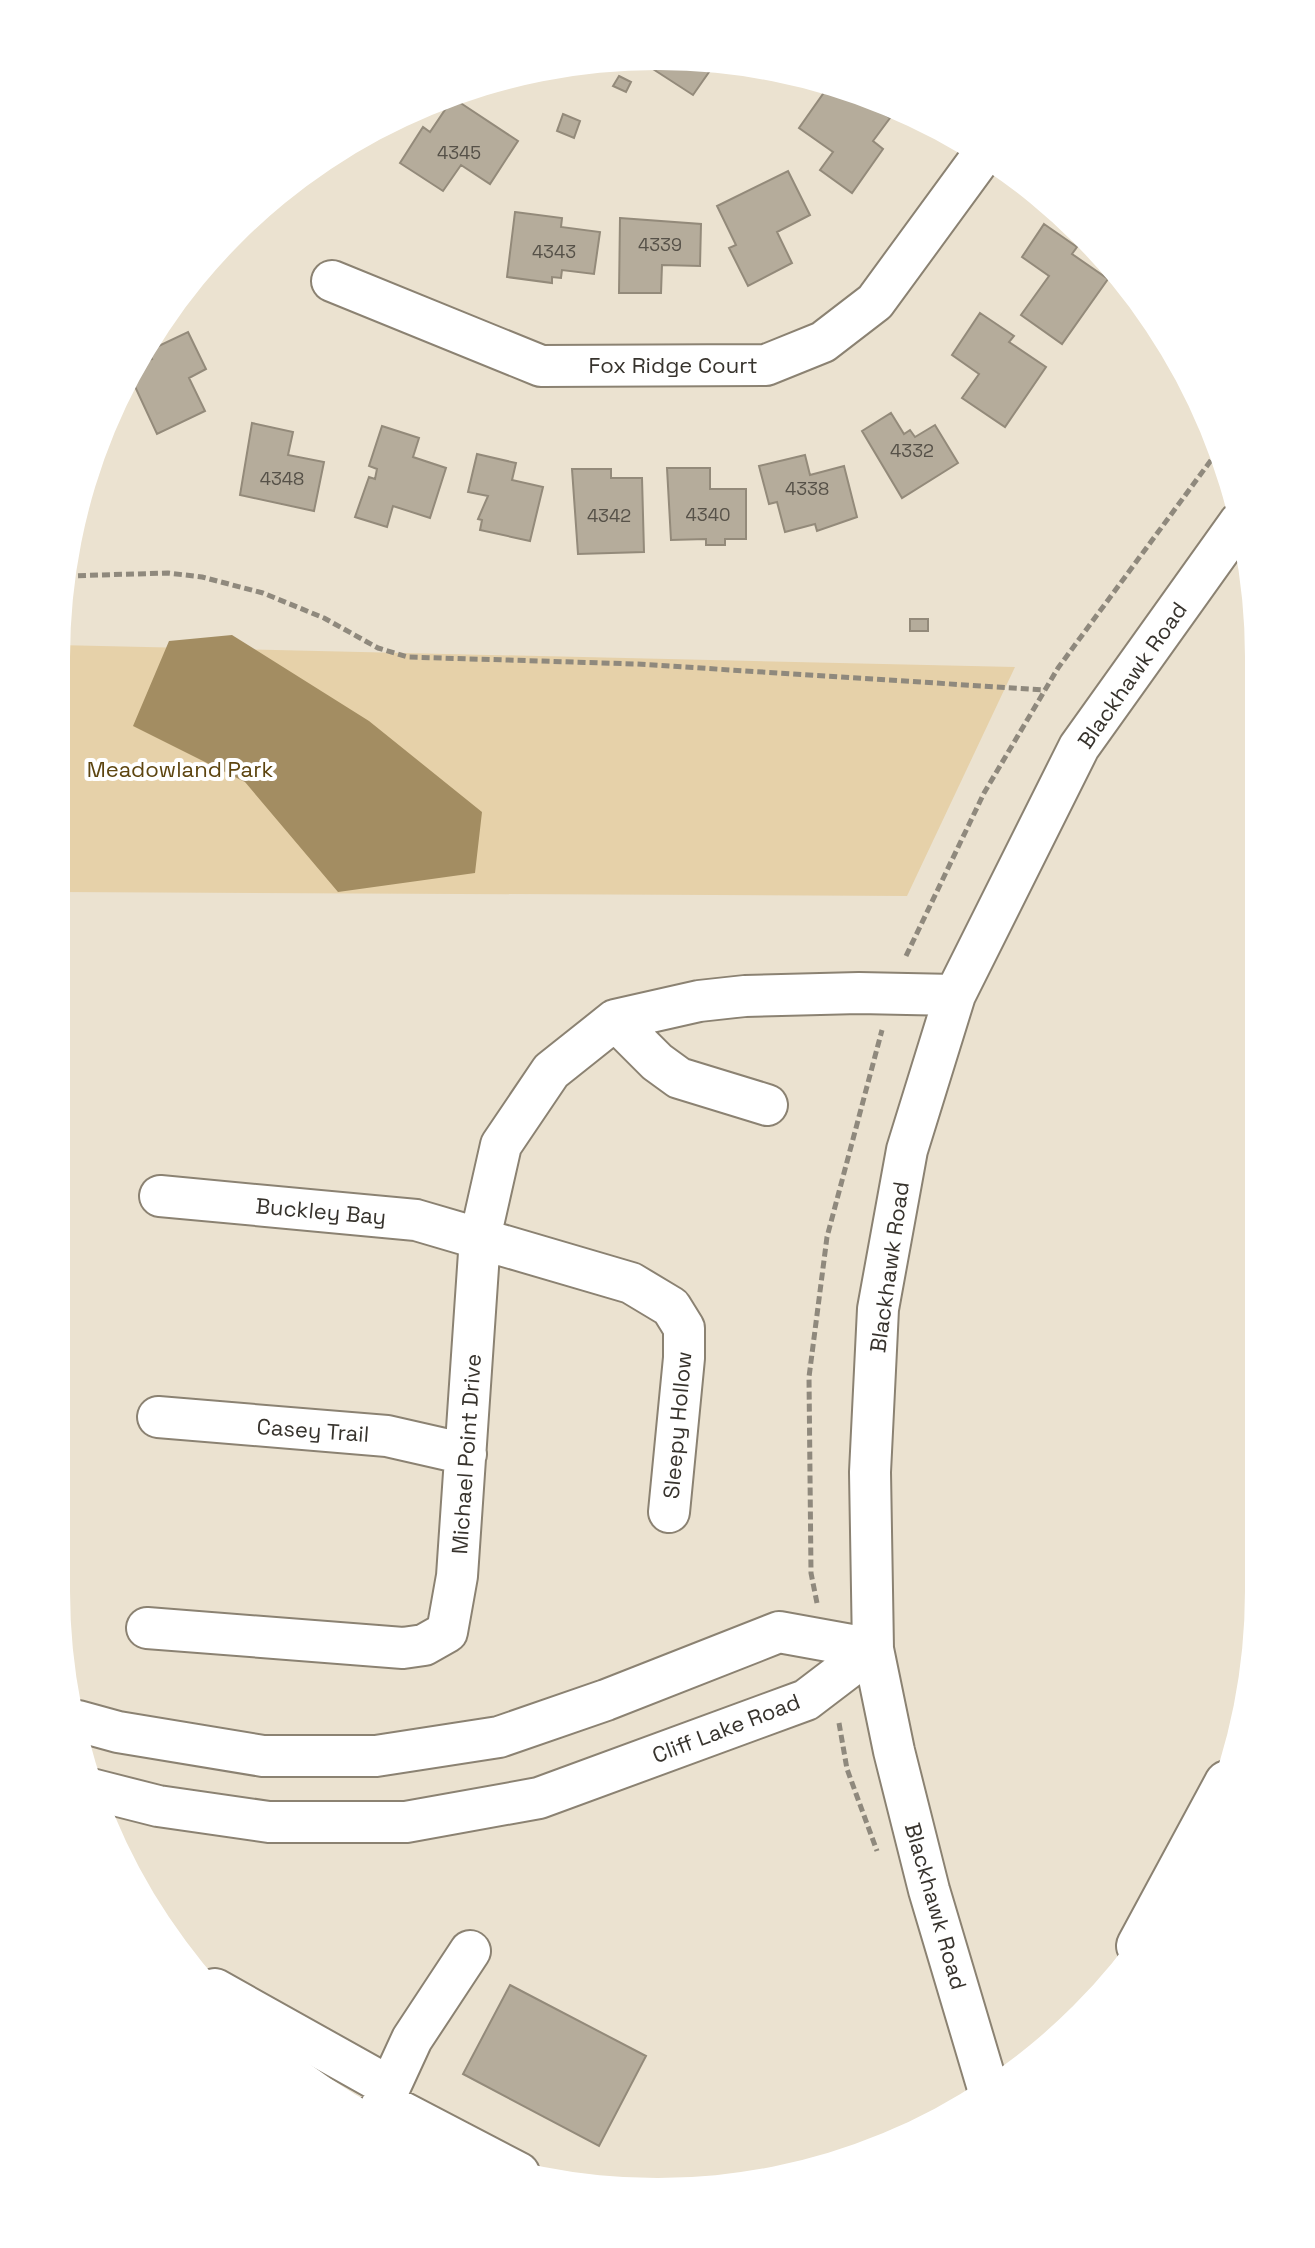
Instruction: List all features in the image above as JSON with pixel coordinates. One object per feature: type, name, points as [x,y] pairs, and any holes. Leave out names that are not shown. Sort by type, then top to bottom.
[{"type":"street","name":"Fox Ridge Court","points":[[332,281],[541,366],[766,365],[823,342],[875,302],[976,164]]},
{"type":"street","name":"Blackhawk Road","points":[[985,2078],[929,1890],[894,1751],[873,1649],[870,1472],[878,1309],[907,1150],[955,995],[1079,747],[1232,533]]},
{"type":"street","name":"Michael Point Drive","points":[[147,1628],[403,1648],[424,1645],[447,1632],[457,1576],[480,1238],[501,1145],[551,1071],[615,1020],[699,1001],[745,996],[859,993],[955,995]]},
{"type":"street","points":[[615,1020],[657,1062],[679,1078],[767,1105]]},
{"type":"street","name":"Buckley Bay","points":[[160,1196],[416,1220],[480,1238]]},
{"type":"street","name":"Sleepy Hollow","points":[[480,1238],[631,1283],[671,1307],[684,1328],[684,1358],[669,1512]]},
{"type":"street","name":"Casey Trail","points":[[158,1417],[387,1436],[466,1454]]},
{"type":"street","points":[[85,1723],[118,1732],[263,1756],[376,1756],[499,1737],[606,1700],[779,1632],[873,1649]]},
{"type":"street","name":"Cliff Lake Road","points":[[106,1793],[158,1806],[269,1822],[406,1822],[539,1798],[806,1700],[873,1649]]},
{"type":"street","points":[[383,2101],[412,2039],[470,1951]]},
{"type":"street","points":[[246,2010],[383,2101],[471,2148]]},
{"type":"path","points":[[76,576],[168,573],[202,577],[275,598],[324,618],[378,648],[408,657],[637,664],[1045,690],[1211,461]]},
{"type":"path","points":[[811,1573],[825,1641]]},
{"type":"path","points":[[831,1681],[847,1769],[878,1855]]},
{"type":"green space","name":"Meadowland Park","points":[[70,645],[1015,667],[907,896],[70,892]]},
{"type":"shaded area","points":[[232,635],[369,721],[482,812],[475,873],[338,892],[245,782],[133,726],[169,641]]},
{"type":"building","points":[[655,70],[709,72],[693,95]]},
{"type":"building","points":[[619,76],[631,82],[626,92],[613,86]]},
{"type":"building","points":[[823,94],[890,118],[873,141],[883,149],[852,193],[820,170],[833,152],[799,128]]},
{"type":"building","points":[[462,104],[518,141],[490,184],[461,165],[443,191],[400,163],[423,127],[430,132],[445,111]]},
{"type":"building","points":[[563,114],[580,121],[574,138],[557,131]]},
{"type":"building","points":[[788,171],[810,215],[777,232],[792,263],[748,286],[729,248],[736,245],[717,206]]},
{"type":"building","points":[[515,212],[562,218],[561,227],[600,232],[594,274],[562,270],[561,278],[552,277],[552,283],[507,277]]},
{"type":"building","points":[[620,218],[701,224],[700,266],[662,265],[661,293],[619,293]]},
{"type":"building","points":[[1044,224],[1077,247],[1072,254],[1107,280],[1062,344],[1021,315],[1049,276],[1022,257]]},
{"type":"building","points":[[980,313],[1014,336],[1009,342],[1046,367],[1005,427],[962,398],[979,374],[952,355]]},
{"type":"building","points":[[188,332],[206,369],[189,378],[205,411],[157,434],[136,389],[160,345]]},
{"type":"building","points":[[891,413],[904,434],[910,430],[915,437],[935,425],[958,463],[902,498],[862,431]]},
{"type":"building","points":[[252,423],[293,432],[288,455],[324,462],[314,511],[240,495]]},
{"type":"building","points":[[382,426],[419,438],[413,457],[446,468],[430,518],[393,506],[387,527],[355,517],[369,477],[375,479],[377,469],[369,466]]},
{"type":"building","points":[[477,454],[516,463],[512,480],[543,487],[530,541],[480,530],[482,520],[478,519],[488,496],[468,492]]},
{"type":"building","points":[[805,455],[810,475],[844,466],[857,517],[817,531],[815,524],[785,532],[777,502],[769,504],[759,466]]},
{"type":"building","points":[[667,468],[710,468],[710,489],[746,489],[746,539],[725,539],[725,545],[706,545],[706,539],[671,540]]},
{"type":"building","points":[[572,469],[611,469],[611,478],[642,478],[644,552],[578,554]]},
{"type":"building","points":[[910,619],[928,619],[928,631],[910,631]]},
{"type":"building","points":[[510,1985],[646,2056],[599,2146],[463,2074]]}]
